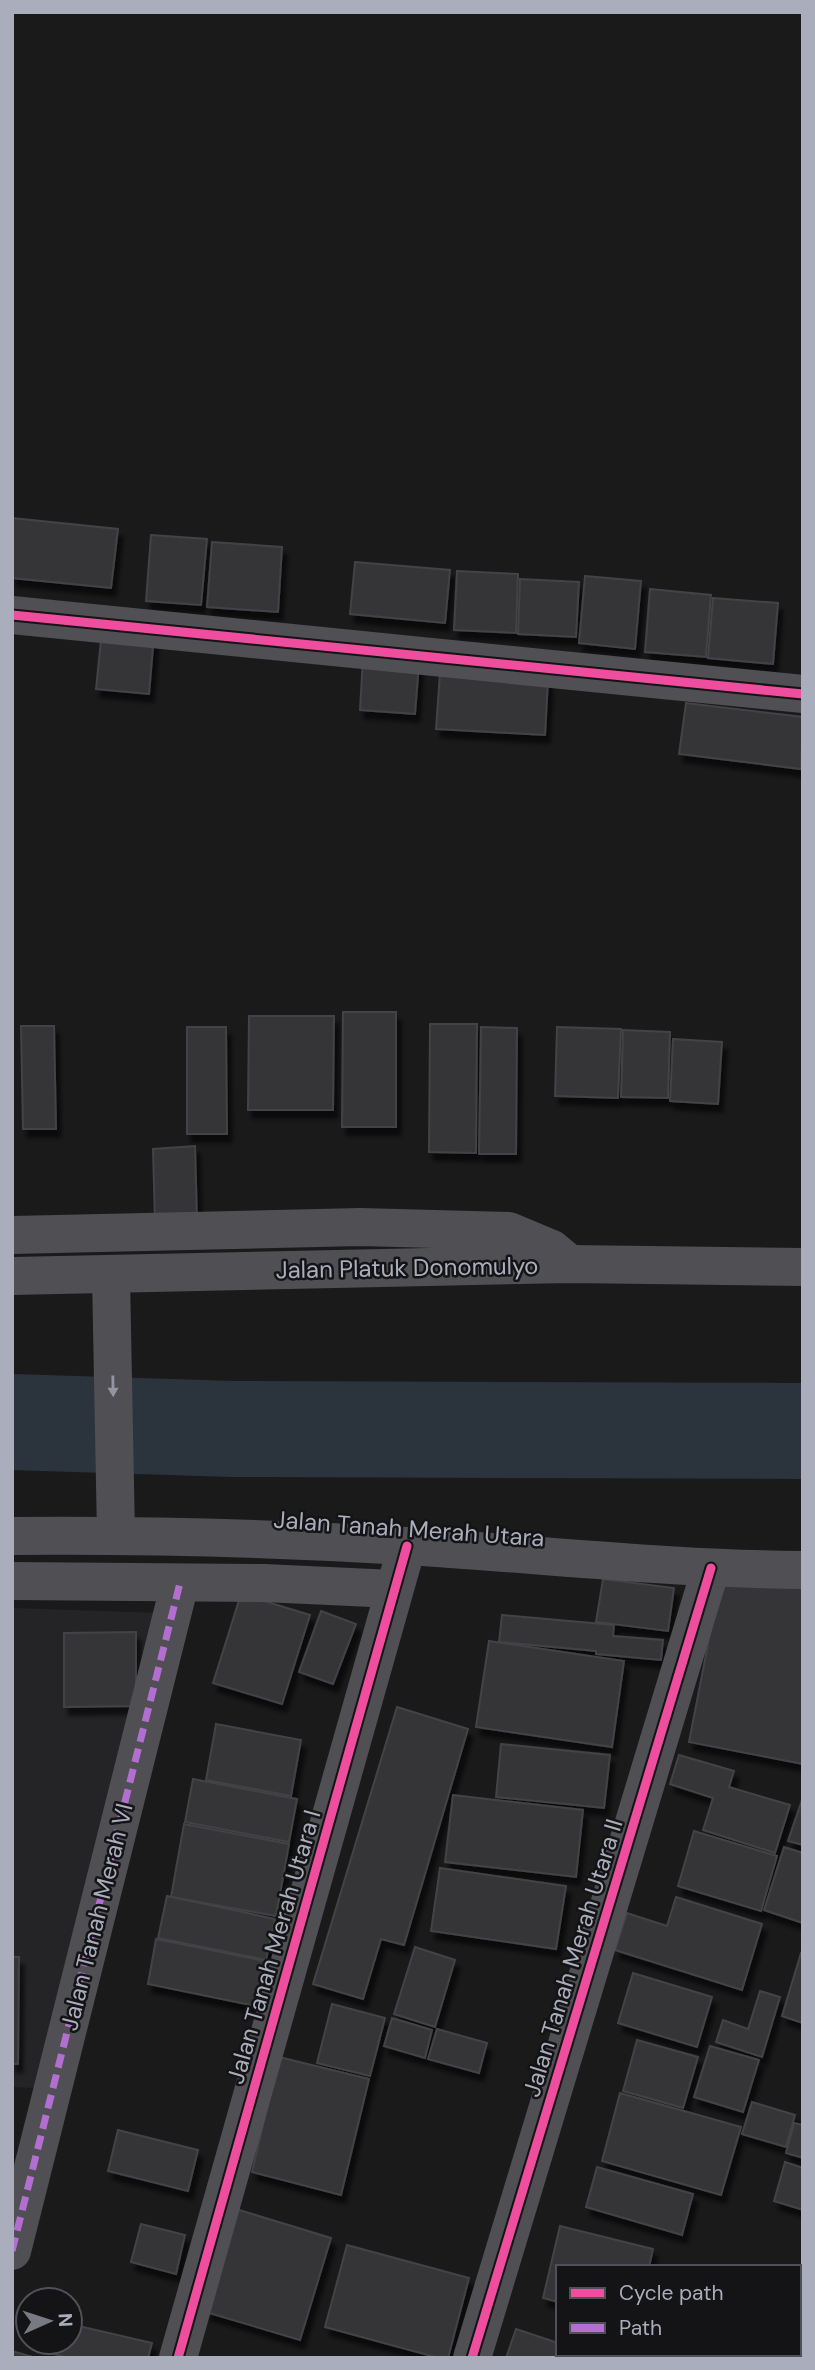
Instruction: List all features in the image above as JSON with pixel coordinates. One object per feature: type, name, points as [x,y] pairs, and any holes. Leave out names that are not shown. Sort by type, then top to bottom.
[{"type":"street","points":[[12,615],[803,694]]},
{"type":"street","points":[[12,1235],[360,1227],[509,1231],[552,1249],[570,1264]]},
{"type":"street","name":"Jalan Platuk Donomulyo","points":[[12,1276],[111,1276],[570,1264],[803,1267]]},
{"type":"street","points":[[111,1276],[116,1518]]},
{"type":"street","name":"Jalan Tanah Merah Utara","points":[[12,1536],[116,1518],[258,1539],[407,1546],[710,1569],[803,1570]]},
{"type":"street","name":"Jalan Tanah Merah Utara I","points":[[178,2358],[407,1546]]},
{"type":"street","name":"Jalan Tanah Merah Utara II","points":[[472,2358],[710,1569]]},
{"type":"street","points":[[12,1581],[264,1583],[394,1590]]},
{"type":"street","name":"Jalan Tanah Merah VI","points":[[12,2251],[180,1583]]},
{"type":"shaded area","points":[[12,1608],[163,1613],[34,2088],[12,2087]]},
{"type":"building","points":[[12,518],[118,529],[111,588],[12,578]]},
{"type":"building","points":[[151,535],[207,539],[201,605],[146,601]]},
{"type":"building","points":[[212,542],[282,547],[278,612],[207,607]]},
{"type":"building","points":[[355,562],[450,570],[445,623],[350,614]]},
{"type":"building","points":[[457,571],[518,574],[516,633],[454,630]]},
{"type":"building","points":[[585,576],[641,581],[635,649],[579,643]]},
{"type":"building","points":[[520,579],[579,582],[576,637],[518,634]]},
{"type":"building","points":[[650,589],[711,595],[706,657],[645,652]]},
{"type":"building","points":[[713,598],[778,603],[773,664],[708,658]]},
{"type":"building","points":[[102,630],[154,635],[149,694],[96,689]]},
{"type":"building","points":[[363,658],[419,663],[415,714],[360,710]]},
{"type":"building","points":[[440,673],[548,680],[545,735],[436,729]]},
{"type":"building","points":[[686,703],[803,717],[801,769],[679,754]]},
{"type":"building","points":[[343,1012],[396,1012],[396,1127],[342,1127]]},
{"type":"building","points":[[249,1016],[334,1016],[333,1110],[248,1110]]},
{"type":"building","points":[[430,1024],[477,1024],[476,1153],[429,1152]]},
{"type":"building","points":[[21,1026],[54,1026],[56,1129],[23,1129]]},
{"type":"building","points":[[187,1027],[226,1027],[227,1134],[187,1134]]},
{"type":"building","points":[[481,1027],[517,1028],[516,1154],[479,1154]]},
{"type":"building","points":[[557,1027],[621,1029],[618,1098],[555,1096]]},
{"type":"building","points":[[623,1030],[670,1032],[668,1098],[621,1097]]},
{"type":"building","points":[[673,1039],[722,1042],[718,1104],[670,1101]]},
{"type":"building","points":[[195,1146],[197,1221],[155,1222],[153,1149]]},
{"type":"building","points":[[721,1577],[803,1583],[803,1764],[689,1742]]},
{"type":"building","points":[[603,1579],[674,1588],[668,1631],[596,1622]]},
{"type":"building","points":[[241,1594],[310,1615],[282,1704],[213,1683]]},
{"type":"building","points":[[321,1611],[356,1624],[333,1684],[299,1672]]},
{"type":"building","points":[[502,1615],[614,1625],[613,1636],[663,1640],[661,1660],[499,1642]]},
{"type":"building","points":[[136,1632],[136,1706],[64,1707],[64,1633]]},
{"type":"building","points":[[489,1641],[624,1661],[612,1747],[476,1727]]},
{"type":"building","points":[[397,1707],[468,1729],[404,1945],[381,1939],[363,1999],[313,1984]]},
{"type":"building","points":[[216,1724],[301,1740],[291,1796],[206,1780]]},
{"type":"building","points":[[501,1744],[610,1755],[604,1808],[496,1797]]},
{"type":"building","points":[[679,1755],[734,1771],[729,1787],[790,1805],[775,1853],[703,1830],[713,1798],[670,1784]]},
{"type":"building","points":[[193,1779],[297,1799],[289,1842],[185,1822]]},
{"type":"building","points":[[453,1795],[583,1810],[576,1877],[445,1862]]},
{"type":"building","points":[[803,1797],[803,1845],[788,1841]]},
{"type":"building","points":[[184,1824],[289,1844],[276,1916],[171,1897]]},
{"type":"building","points":[[694,1831],[777,1856],[761,1911],[678,1886]]},
{"type":"building","points":[[784,1847],[803,1853],[803,1923],[764,1910]]},
{"type":"building","points":[[440,1868],[566,1886],[556,1949],[431,1931]]},
{"type":"building","points":[[167,1896],[275,1919],[266,1960],[158,1938]]},
{"type":"building","points":[[676,1897],[762,1924],[742,1990],[615,1950],[627,1913],[667,1926]]},
{"type":"building","points":[[156,1939],[265,1961],[256,2006],[148,1984]]},
{"type":"building","points":[[415,1947],[455,1960],[435,2027],[394,2014]]},
{"type":"building","points":[[801,1953],[803,1954],[803,2023],[782,2016]]},
{"type":"building","points":[[12,1957],[19,1957],[18,2064],[12,2064]]},
{"type":"building","points":[[633,1973],[712,1997],[697,2047],[618,2023]]},
{"type":"building","points":[[760,1991],[780,1997],[762,2057],[716,2042],[723,2020],[748,2029]]},
{"type":"building","points":[[332,2004],[385,2018],[370,2076],[317,2063]]},
{"type":"building","points":[[392,2018],[432,2030],[425,2058],[384,2046]]},
{"type":"building","points":[[437,2029],[487,2043],[479,2073],[428,2059]]},
{"type":"building","points":[[637,2040],[698,2057],[683,2108],[623,2091]]},
{"type":"building","points":[[710,2046],[759,2060],[743,2112],[694,2097]]},
{"type":"building","points":[[279,2057],[369,2079],[341,2195],[252,2172]]},
{"type":"building","points":[[620,2093],[741,2127],[721,2195],[602,2161]]},
{"type":"building","points":[[752,2102],[795,2115],[786,2147],[742,2134]]},
{"type":"building","points":[[794,2123],[803,2125],[803,2158],[786,2153]]},
{"type":"building","points":[[118,2130],[198,2150],[188,2191],[108,2171]]},
{"type":"building","points":[[785,2162],[803,2168],[803,2210],[774,2201]]},
{"type":"building","points":[[597,2167],[693,2194],[682,2235],[586,2207]]},
{"type":"building","points":[[236,2209],[331,2238],[300,2340],[206,2312]]},
{"type":"building","points":[[141,2224],[185,2235],[176,2274],[131,2262]]},
{"type":"building","points":[[560,2226],[653,2249],[649,2265],[556,2265],[556,2301],[543,2298]]},
{"type":"building","points":[[347,2245],[469,2278],[448,2358],[439,2358],[325,2327]]},
{"type":"building","points":[[801,2296],[803,2297],[803,2358],[796,2356],[801,2356]]},
{"type":"building","points":[[84,2327],[152,2343],[148,2358],[61,2356],[84,2356]]},
{"type":"building","points":[[516,2329],[556,2342],[556,2356],[604,2358],[506,2358]]},
{"type":"building","points":[[12,2351],[14,2356],[36,2358],[12,2358]]},
{"type":"building","points":[[778,2356],[783,2358],[660,2358]]},
{"type":"waterway","points":[[12,1422],[233,1429],[803,1431]]},
{"type":"marked path","points":[[12,2251],[180,1583]]},
{"type":"cycle path","points":[[12,615],[803,694]]},
{"type":"cycle path","points":[[178,2358],[407,1546]]},
{"type":"cycle path","points":[[472,2358],[711,1568]]}]
